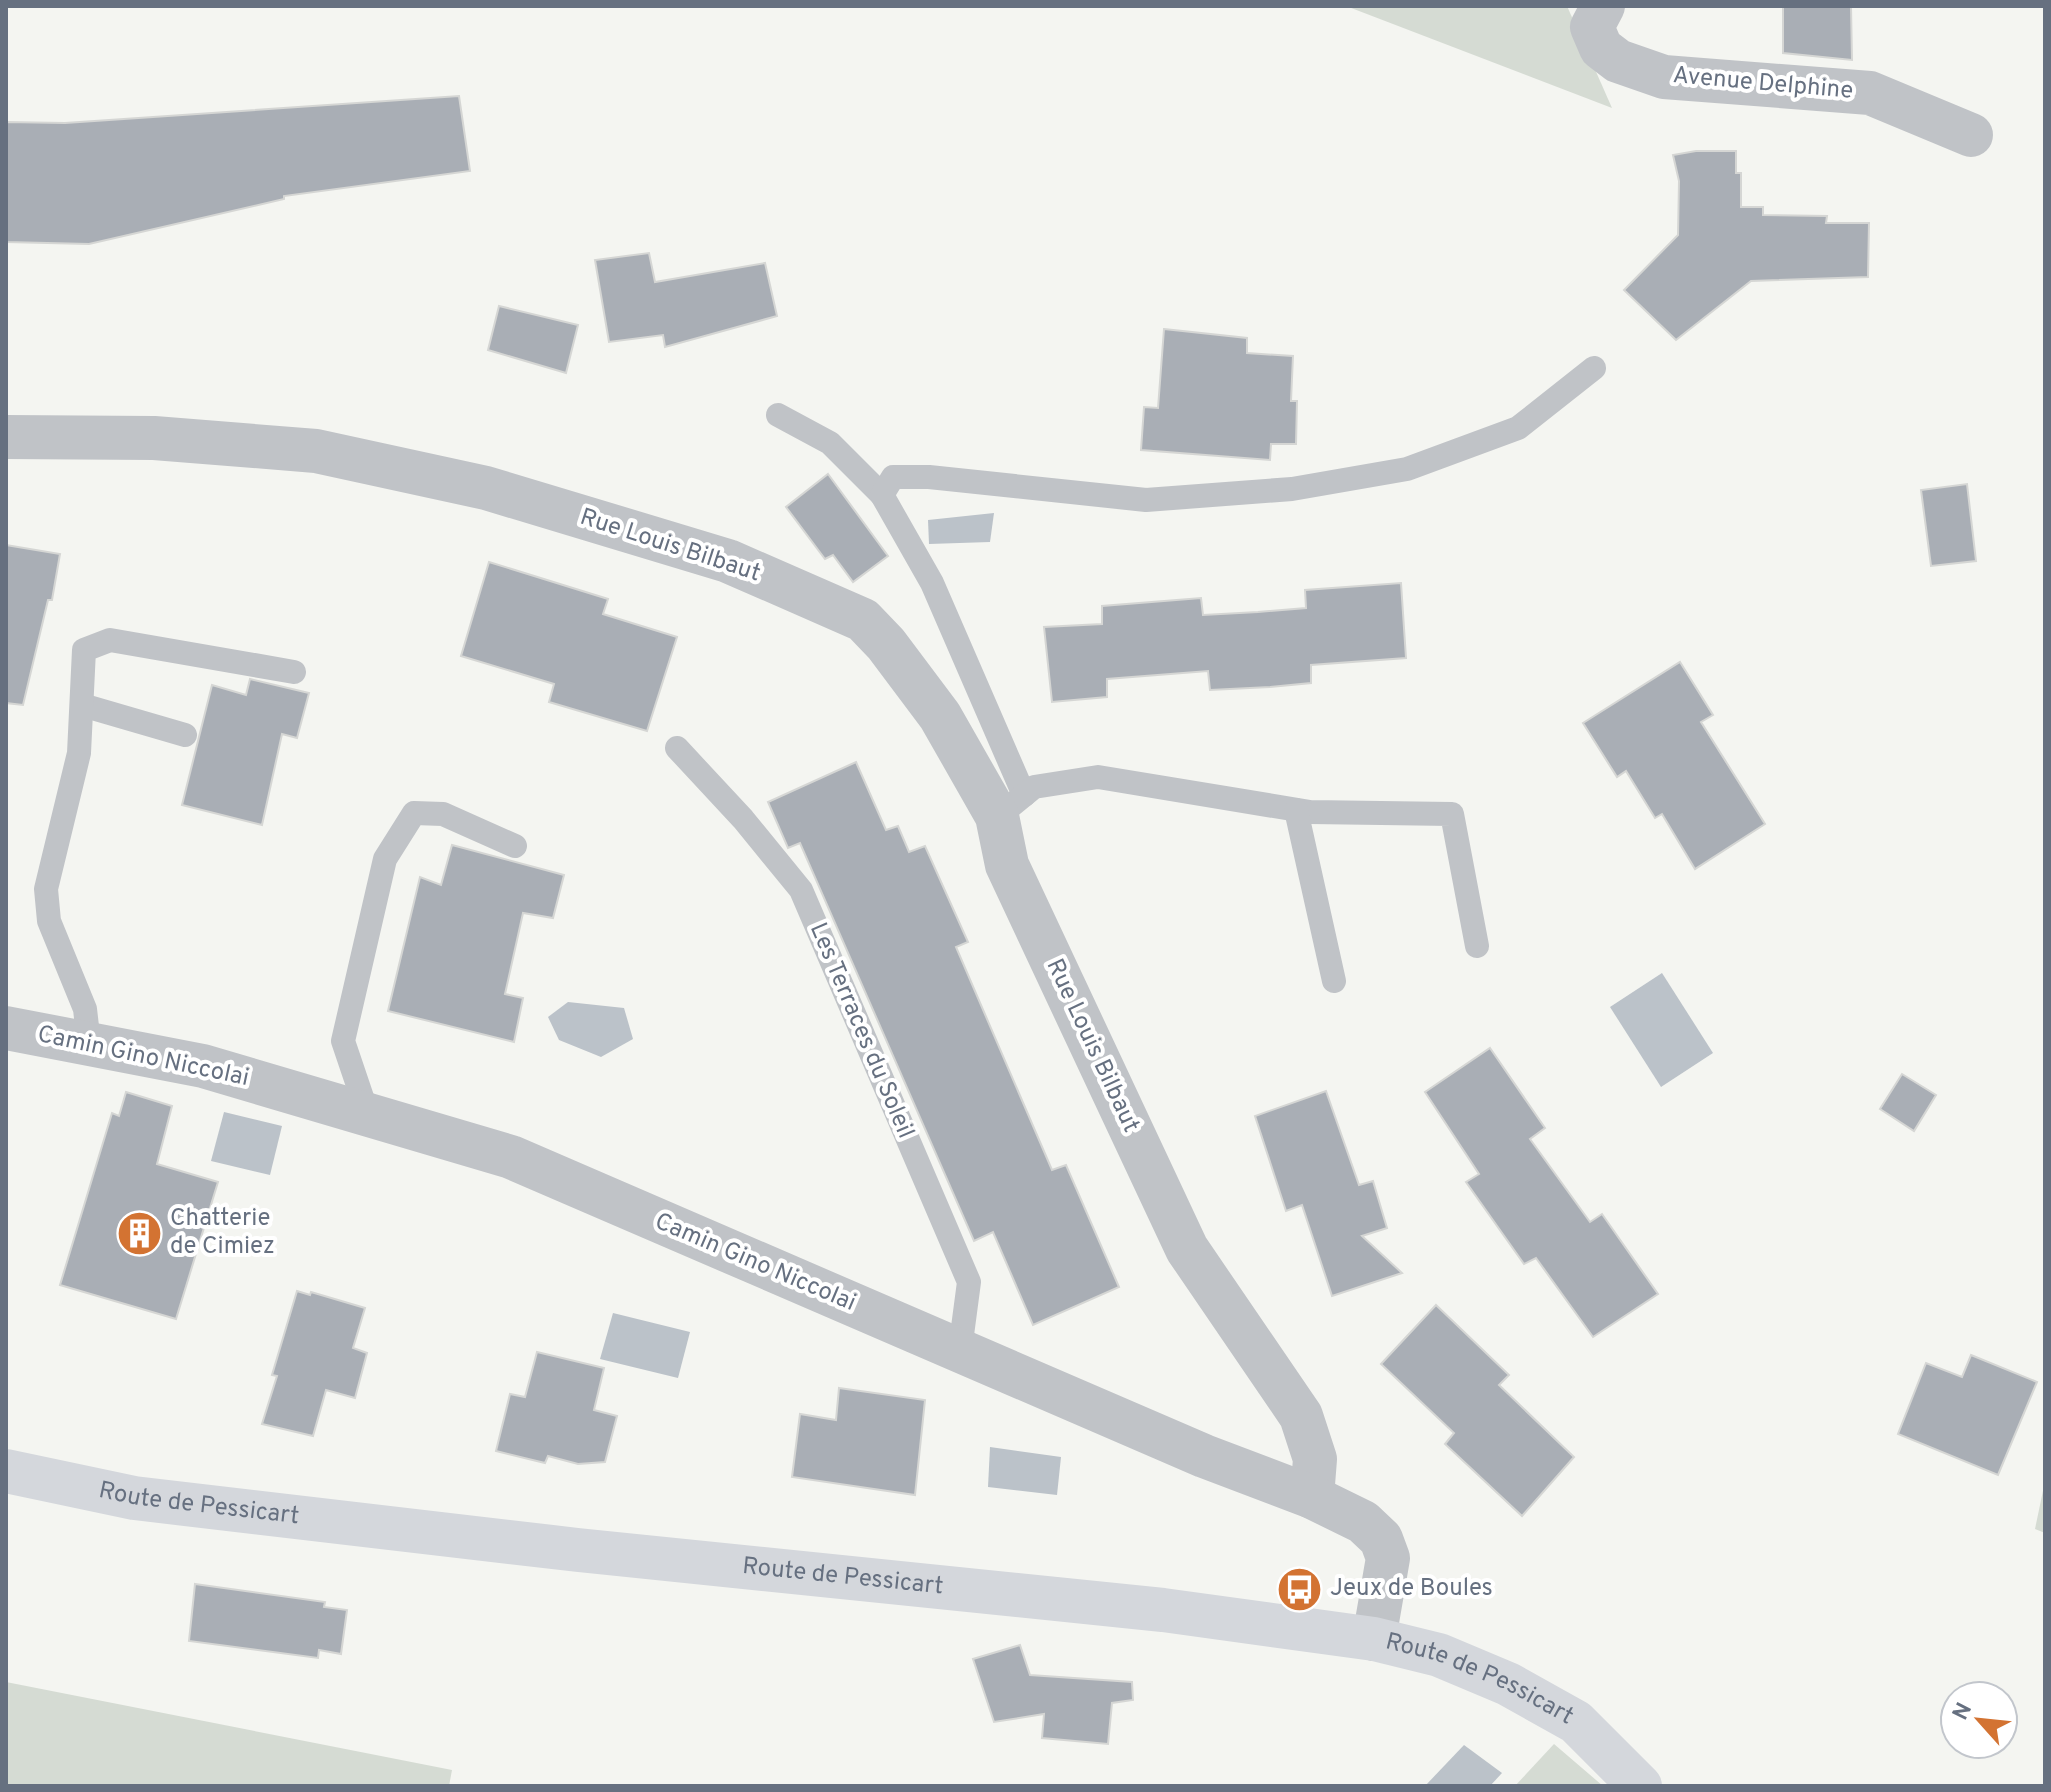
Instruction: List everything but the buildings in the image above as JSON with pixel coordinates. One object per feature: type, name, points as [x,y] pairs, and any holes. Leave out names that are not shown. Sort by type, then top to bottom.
[{"type":"street","name":"Avenue Delphine","points":[[1603,6],[1592,27],[1601,48],[1618,61],[1664,77],[1870,93],[1971,135]]},
{"type":"street","name":"Rue Louis Bilbaut","points":[[6,437],[154,438],[316,451],[486,488],[728,561],[863,620],[886,644],[1010,806],[1007,865],[1187,1249],[1301,1416],[1315,1459],[1312,1497]]},
{"type":"street","name":"Camin Gino Niccolai","points":[[6,1028],[203,1066],[511,1157],[1204,1456],[1312,1497],[1363,1522],[1381,1539],[1388,1558],[1374,1639]]},
{"type":"street","name":"Route de Pessicart","points":[[6,1471],[134,1498],[578,1550],[1163,1610],[1374,1639],[1439,1655],[1508,1684],[1576,1722],[1640,1786]]},
{"type":"lane","points":[[882,495],[893,477],[929,477],[1146,500],[1292,489],[1407,469],[1518,428],[1594,368]]},
{"type":"lane","points":[[778,415],[830,443],[882,495],[932,583],[1010,806],[1034,787],[1098,777],[1310,812],[1452,814],[1477,946]]},
{"type":"lane","points":[[89,1044],[85,1009],[49,921],[46,889],[79,753],[84,650],[110,640],[294,672]]},
{"type":"lane","points":[[82,705],[185,735]]},
{"type":"lane","name":"Les Terraces du Soleil","points":[[677,748],[743,819],[801,890],[969,1282],[960,1350]]},
{"type":"lane","points":[[1296,810],[1334,981]]},
{"type":"lane","points":[[368,1115],[343,1041],[385,859],[414,813],[443,814],[515,846]]},
{"type":"shaded area","points":[[1346,6],[1567,6],[1612,108]]},
{"type":"shaded area","points":[[994,513],[990,542],[929,544],[928,520]]},
{"type":"shaded area","points":[[1662,973],[1713,1053],[1661,1087],[1610,1007]]},
{"type":"shaded area","points":[[568,1002],[624,1008],[633,1039],[601,1057],[559,1040],[548,1017]]},
{"type":"shaded area","points":[[224,1112],[282,1126],[270,1175],[211,1161]]},
{"type":"shaded area","points":[[613,1313],[690,1332],[678,1378],[600,1359]]},
{"type":"shaded area","points":[[990,1447],[1061,1457],[1057,1495],[988,1487]]},
{"type":"shaded area","points":[[2045,1481],[2045,1533],[2035,1529]]},
{"type":"shaded area","points":[[6,1682],[452,1770],[449,1786],[6,1786]]},
{"type":"shaded area","points":[[1554,1744],[1603,1786],[1515,1786]]},
{"type":"shaded area","points":[[1464,1745],[1502,1773],[1490,1786],[1425,1786]]},
{"type":"place","name":"Chatterie de Cimiez","points":[[139,1233]]},
{"type":"place","name":"Jeux de Boules","points":[[1299,1589]]}]
